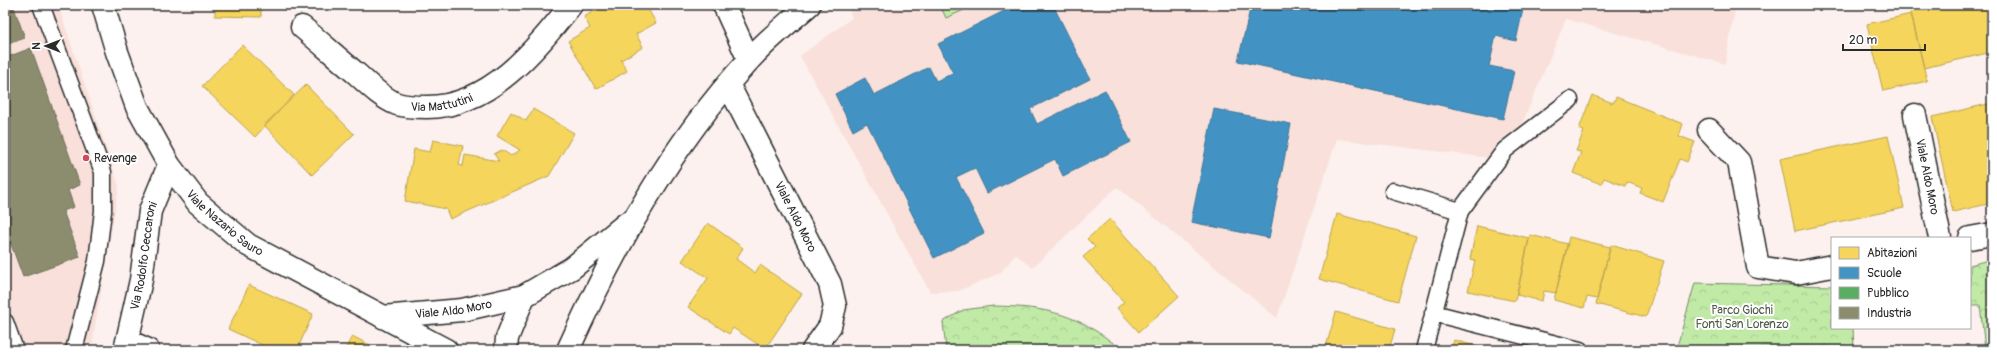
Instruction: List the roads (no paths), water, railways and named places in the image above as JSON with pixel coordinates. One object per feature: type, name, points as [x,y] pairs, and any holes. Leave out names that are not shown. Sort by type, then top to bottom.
[{"type":"street","name":"Viale Nazario Sauro","points":[[103,5],[117,52],[137,107],[169,165],[198,203],[248,245],[446,350]]},
{"type":"street","name":"Via Mattutini","points":[[302,27],[375,90],[396,103],[413,107],[436,107],[458,102],[482,93],[504,77],[529,55],[570,5]]},
{"type":"street","points":[[724,5],[749,60]]},
{"type":"street","name":"Viale Aldo Moro","points":[[568,350],[599,282],[637,215],[675,153],[728,84],[749,60],[809,5]]},
{"type":"street","name":"Viale Aldo Moro","points":[[728,84],[830,284],[835,306],[830,326],[812,350]]},
{"type":"street","name":"Viale Aldo Moro","points":[[1914,115],[1940,237]]},
{"type":"street","points":[[1708,130],[1739,162],[1758,267],[1796,273],[1831,266]]},
{"type":"street","name":"Via Rodolfo Ceccaroni","points":[[127,346],[141,280],[150,211],[169,165]]},
{"type":"street","name":"Viale Aldo Moro","points":[[383,317],[462,310],[524,296],[572,268],[637,215]]},
{"type":"street","points":[[1971,238],[1992,234]]},
{"type":"street","points":[[506,350],[507,338],[524,296]]},
{"type":"street","points":[[127,346],[148,350]]},
{"type":"lane","points":[[41,5],[102,172],[103,211],[97,261],[74,350]]},
{"type":"lane","points":[[1424,350],[1460,211],[1505,150],[1570,100]]},
{"type":"lane","points":[[1393,191],[1460,211]]},
{"type":"lane","points":[[1433,313],[1580,350]]},
{"type":"lane","points":[[5,322],[15,350]]},
{"type":"place","name":"Revenge","points":[[86,158]]},
{"type":"park label","name":"Parco Giochi Fonti San Lorenzo","points":[[1742,317]]}]
